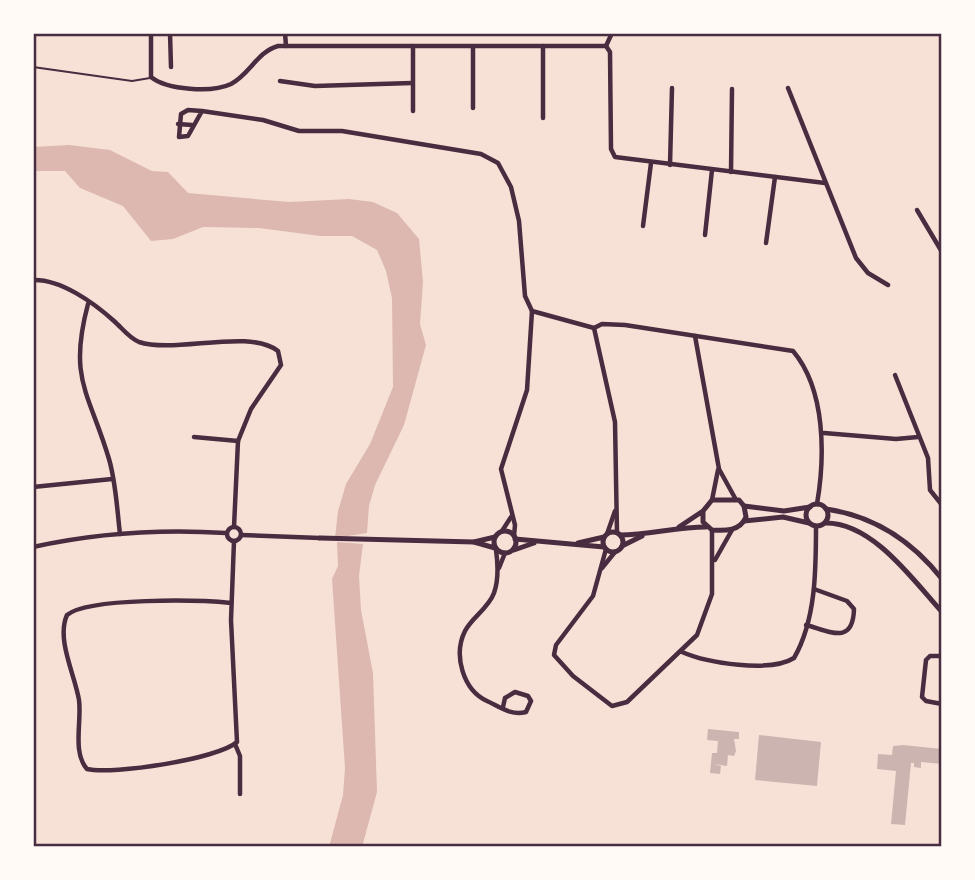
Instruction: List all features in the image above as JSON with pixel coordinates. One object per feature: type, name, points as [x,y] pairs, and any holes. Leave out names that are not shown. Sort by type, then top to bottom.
[{"type":"street","points":[[151,33],[151,77],[164,86],[176,89],[226,86],[237,80],[263,53],[286,46],[606,46]]},
{"type":"street","points":[[170,33],[171,67]]},
{"type":"street","points":[[285,33],[286,46]]},
{"type":"street","points":[[606,46],[612,33]]},
{"type":"street","points":[[413,46],[413,111]]},
{"type":"street","points":[[543,46],[543,118]]},
{"type":"street","points":[[606,46],[610,52],[612,152],[618,159],[825,183]]},
{"type":"street","points":[[473,47],[473,108]]},
{"type":"street","points":[[280,81],[315,86],[412,83]]},
{"type":"street","points":[[670,165],[672,88]]},
{"type":"street","points":[[788,88],[859,265],[888,285]]},
{"type":"street","points":[[731,172],[732,89]]},
{"type":"street","points":[[202,111],[188,136],[182,139],[178,136],[178,124],[183,112],[202,111],[263,120],[299,131],[342,131],[489,157],[504,172],[517,208],[524,296],[532,311],[527,390],[502,469],[514,525],[512,550]]},
{"type":"street","points":[[178,124],[192,125]]},
{"type":"street","points":[[643,226],[651,163]]},
{"type":"street","points":[[705,235],[712,170]]},
{"type":"street","points":[[766,243],[775,177]]},
{"type":"street","points":[[917,210],[942,252]]},
{"type":"street","points":[[33,280],[56,284],[137,341],[160,345],[244,342],[270,346],[278,351],[281,365],[251,409],[238,441],[234,527],[240,535]]},
{"type":"street","points":[[88,304],[79,350],[79,372],[112,479],[120,534]]},
{"type":"street","points":[[532,311],[594,328],[602,324],[625,325],[793,351],[804,369],[824,433],[814,505],[806,513],[813,525],[814,589],[806,625],[794,658],[780,664],[701,660],[682,652]]},
{"type":"street","points":[[594,328],[615,422],[615,510],[622,545]]},
{"type":"street","points":[[695,336],[719,469],[735,498],[744,506],[784,511],[814,505],[847,514],[913,545],[942,579]]},
{"type":"street","points":[[895,375],[928,458],[930,490],[942,505]]},
{"type":"street","points":[[824,433],[896,439],[918,436]]},
{"type":"street","points":[[194,437],[238,441]]},
{"type":"street","points":[[679,527],[703,511],[712,500],[719,469]]},
{"type":"street","points":[[33,486],[112,479]]},
{"type":"street","points":[[712,500],[735,498]]},
{"type":"street","points":[[744,506],[744,521]]},
{"type":"street","points":[[826,523],[827,509]]},
{"type":"street","points":[[615,510],[606,535],[602,568],[593,596],[556,645],[554,655],[573,676],[612,706],[627,702],[697,635],[708,610],[714,562],[703,511]]},
{"type":"street","points":[[240,794],[231,603],[234,541],[240,535],[474,542],[495,537],[511,517]]},
{"type":"street","points":[[714,562],[732,530],[744,521],[783,517],[813,525],[826,523],[846,527],[877,546],[942,612]]},
{"type":"street","points":[[33,547],[120,534],[182,531],[226,533],[234,527]]},
{"type":"street","points":[[602,568],[622,545],[642,536],[679,527],[732,530]]},
{"type":"street","points":[[502,531],[534,542],[575,544],[615,552]]},
{"type":"street","points":[[226,533],[234,541]]},
{"type":"street","points":[[575,544],[606,535],[642,536]]},
{"type":"street","points":[[495,537],[498,569]]},
{"type":"street","points":[[474,542],[505,554]]},
{"type":"street","points":[[503,707],[505,698],[515,692],[528,696],[531,701],[530,708],[522,713],[509,712],[472,692],[465,679],[461,653],[466,629],[493,596],[498,569],[505,554],[534,542]]},
{"type":"street","points":[[806,625],[837,635],[846,631],[853,620],[854,608],[850,603],[814,589]]},
{"type":"street","points":[[231,603],[177,600],[88,607],[69,612],[64,626],[79,704],[79,756],[87,769],[171,763],[237,742]]},
{"type":"street","points":[[942,656],[930,656],[926,660],[922,697],[926,701],[942,704]]},
{"type":"lane","points":[[33,66],[132,82],[151,77]]},
{"type":"shaded area","points":[[69,145],[110,150],[152,171],[168,172],[188,193],[289,202],[349,199],[373,202],[397,213],[419,239],[423,282],[420,324],[426,345],[404,425],[375,485],[369,506],[367,533],[335,538],[338,511],[346,484],[370,444],[393,387],[392,298],[386,271],[377,250],[352,236],[320,236],[259,228],[203,227],[173,239],[151,241],[123,206],[80,188],[65,171],[33,171],[33,147]]},
{"type":"shaded area","points":[[337,542],[363,544],[359,576],[361,610],[373,673],[377,792],[362,847],[329,847],[343,795],[345,768],[332,579],[338,566]]},
{"type":"building","points":[[708,729],[739,732],[739,739],[734,739],[736,751],[734,756],[728,755],[727,766],[714,764],[721,766],[720,774],[710,773],[712,753],[717,753],[718,741],[707,740]]},
{"type":"building","points":[[759,735],[821,742],[817,786],[755,780]]},
{"type":"building","points":[[893,746],[942,749],[942,764],[921,762],[921,768],[914,767],[914,763],[911,763],[905,825],[891,824],[896,771],[877,769],[878,754],[892,755]]}]
